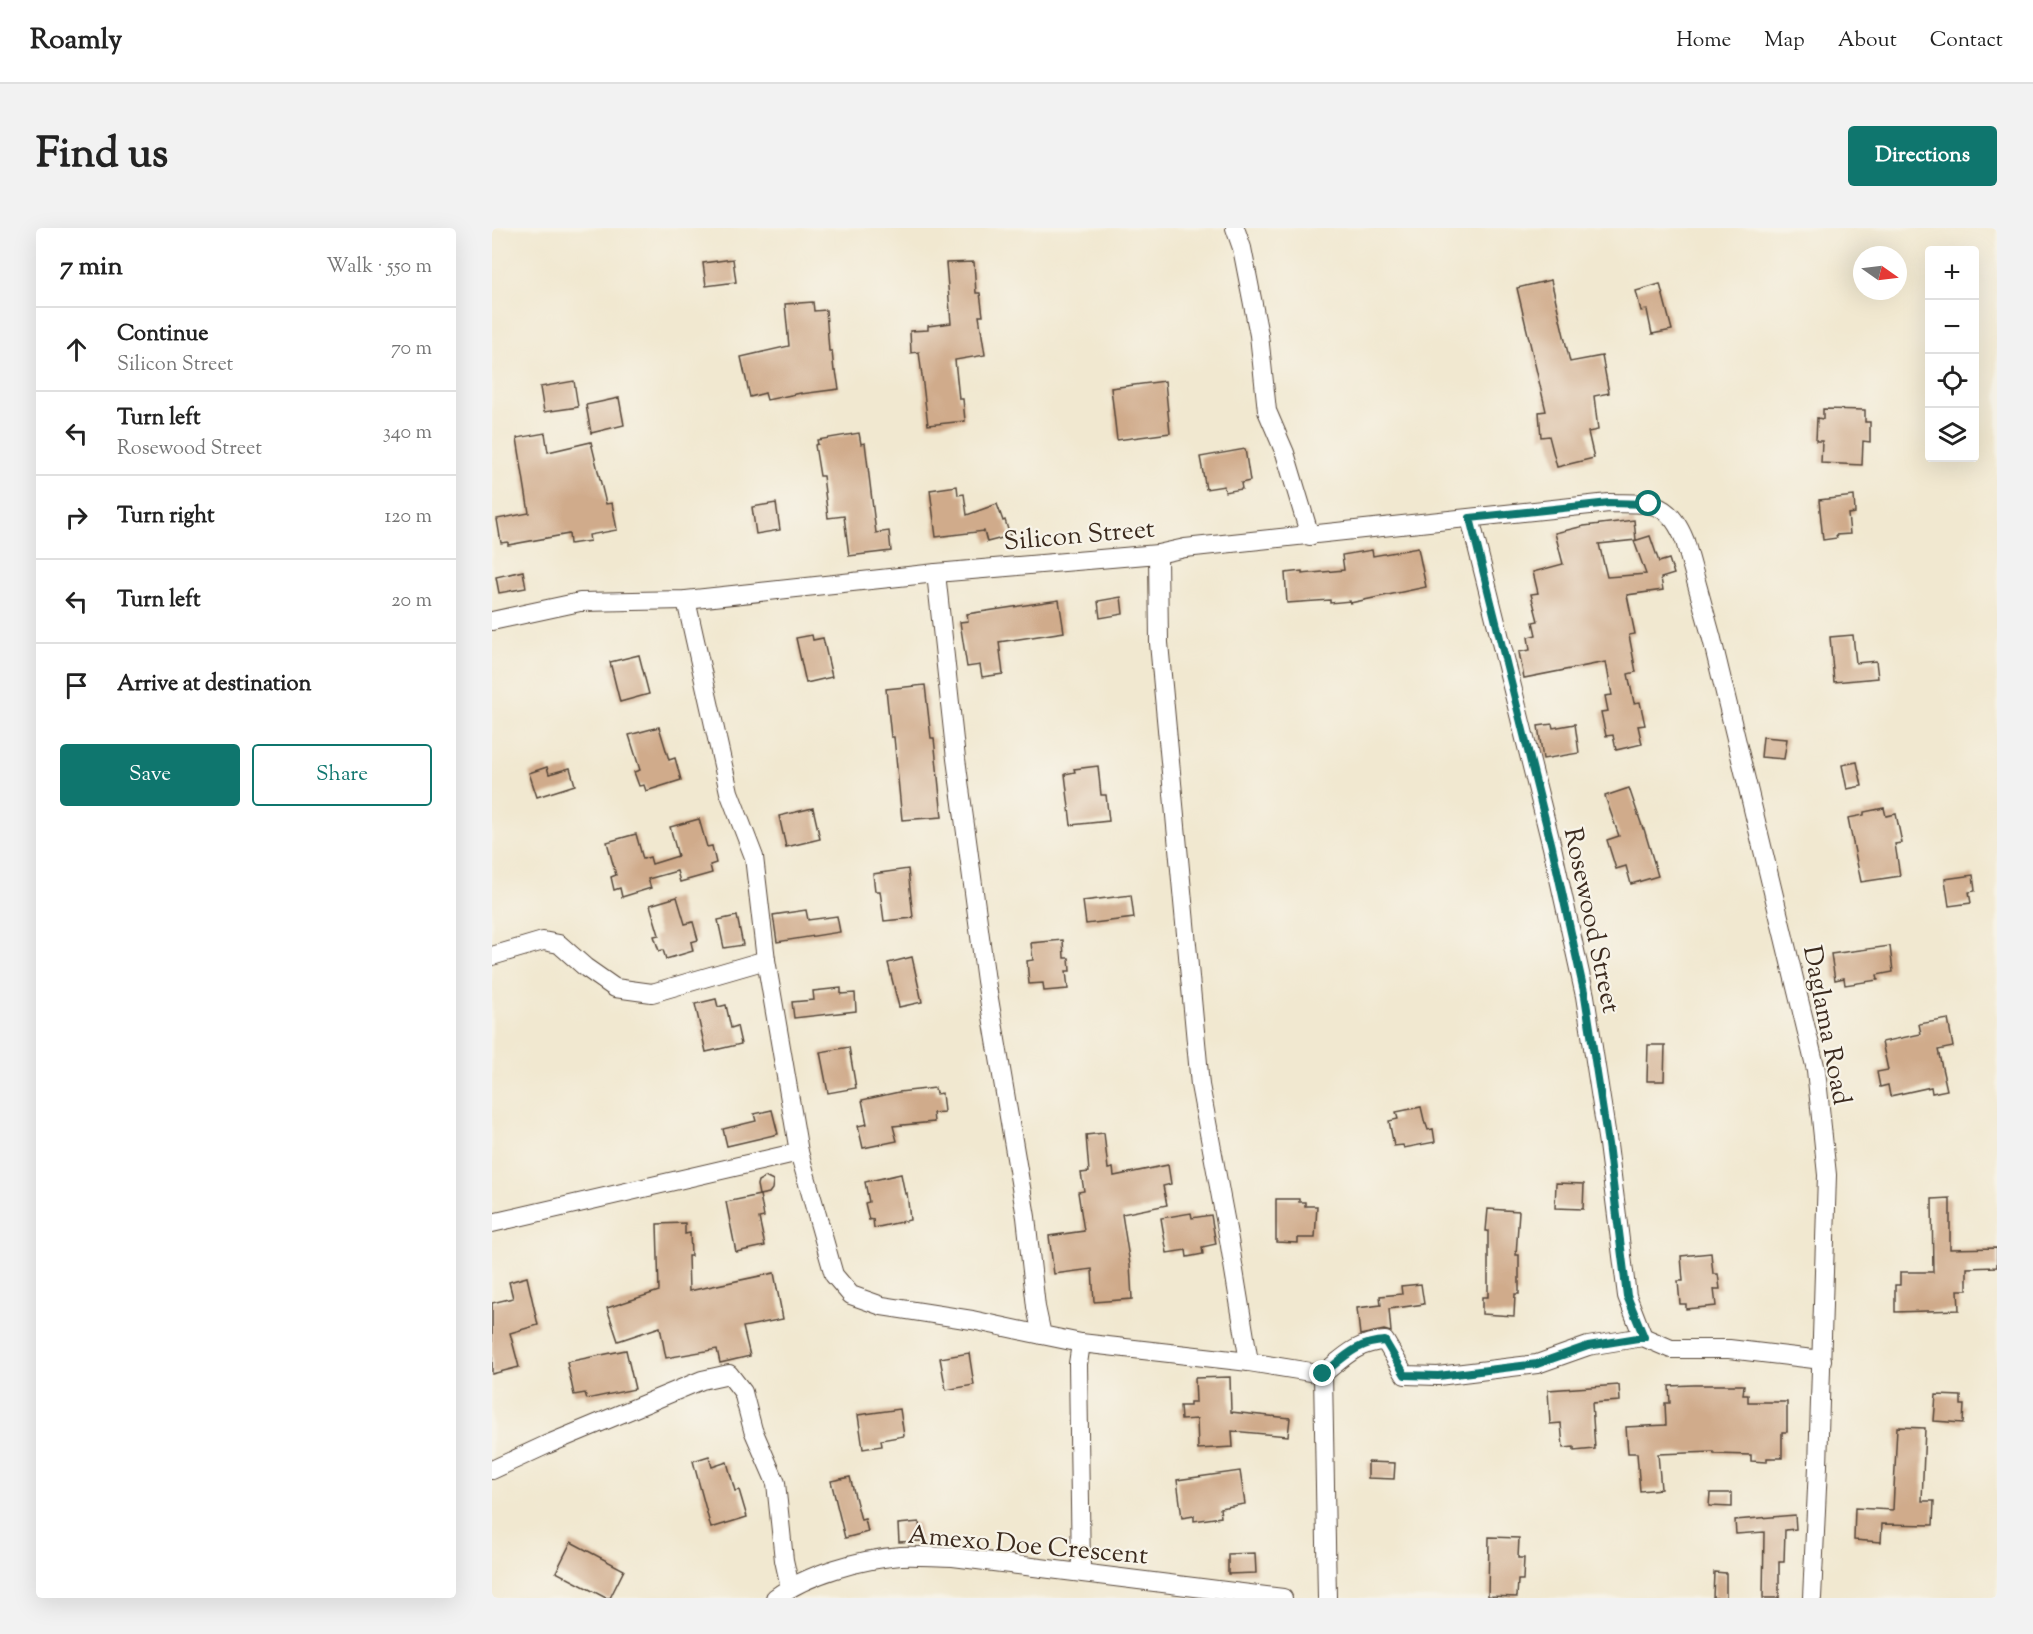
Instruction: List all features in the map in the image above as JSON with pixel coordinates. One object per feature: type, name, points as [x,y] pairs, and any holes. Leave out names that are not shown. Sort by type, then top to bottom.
[{"type":"street","points":[[1235,228],[1242,248],[1259,335],[1267,411],[1285,453],[1310,536]]},
{"type":"street","name":"Silicon Street","points":[[492,621],[580,602],[686,600],[936,573],[1158,554],[1185,548],[1609,503],[1649,504],[1670,513]]},
{"type":"street","name":"Daglama Road","points":[[1670,513],[1680,527],[1685,541],[1712,639],[1816,1070],[1827,1175],[1812,1598]]},
{"type":"street","name":"Rosewood Street","points":[[1470,518],[1552,847],[1585,996],[1608,1144],[1627,1296],[1644,1337]]},
{"type":"street","points":[[1158,554],[1159,643],[1200,1085],[1249,1362]]},
{"type":"street","points":[[936,573],[956,759],[981,946],[1026,1216],[1036,1307],[1042,1335]]},
{"type":"street","points":[[686,600],[729,792],[754,857],[766,960],[799,1152],[834,1275],[851,1295],[882,1306],[972,1320],[1081,1343],[1249,1362],[1323,1374],[1350,1352],[1370,1342],[1385,1341],[1405,1375],[1438,1376],[1537,1364],[1588,1346],[1644,1337],[1671,1349],[1730,1349],[1822,1360]]},
{"type":"street","points":[[492,956],[543,941],[559,944],[585,967],[615,988],[652,993],[766,960]]},
{"type":"street","points":[[492,1223],[799,1152]]},
{"type":"street","points":[[1081,1343],[1078,1364],[1081,1572]]},
{"type":"street","points":[[492,1470],[546,1444],[702,1380],[729,1374],[743,1392],[753,1430],[776,1483],[784,1560],[790,1587]]},
{"type":"street","points":[[1323,1374],[1327,1598]]},
{"type":"street","name":"Amexo Doe Crescent","points":[[775,1598],[790,1587],[856,1563],[902,1556],[952,1557],[1283,1598]]},
{"type":"building","points":[[733,259],[736,282],[706,286],[703,263]]},
{"type":"building","points":[[974,262],[976,293],[980,293],[983,316],[979,316],[985,355],[955,360],[959,399],[963,399],[965,421],[928,425],[919,352],[911,353],[910,331],[928,330],[928,326],[951,323],[946,263]]},
{"type":"building","points":[[1551,280],[1570,362],[1602,356],[1609,393],[1594,396],[1598,430],[1588,432],[1594,458],[1557,467],[1549,436],[1541,437],[1539,412],[1546,411],[1517,288]]},
{"type":"building","points":[[1660,284],[1672,330],[1652,334],[1647,310],[1641,311],[1636,291]]},
{"type":"building","points":[[813,302],[814,311],[826,310],[829,351],[832,351],[839,389],[767,400],[765,393],[750,397],[741,357],[789,346],[785,304]]},
{"type":"building","points":[[574,381],[578,407],[544,412],[540,387]]},
{"type":"building","points":[[1165,381],[1170,433],[1117,440],[1111,388]]},
{"type":"building","points":[[619,398],[624,425],[591,433],[586,405]]},
{"type":"building","points":[[1823,409],[1865,410],[1865,422],[1870,422],[1870,442],[1863,441],[1862,465],[1821,463],[1822,441],[1816,441],[1817,418],[1823,419]]},
{"type":"building","points":[[545,433],[548,452],[591,442],[606,504],[612,503],[617,530],[589,535],[590,541],[570,544],[569,534],[508,545],[508,542],[501,543],[497,519],[529,513],[517,438]]},
{"type":"building","points":[[859,433],[861,444],[865,443],[876,533],[889,531],[891,551],[849,556],[844,516],[828,518],[823,476],[820,476],[815,445],[818,444],[817,440]]},
{"type":"building","points":[[1245,449],[1250,481],[1241,483],[1242,489],[1225,492],[1224,486],[1206,489],[1200,457]]},
{"type":"building","points":[[957,486],[958,495],[964,494],[967,515],[997,504],[1010,536],[987,542],[984,531],[936,537],[930,490]]},
{"type":"building","points":[[1854,496],[1855,513],[1848,514],[1850,534],[1836,535],[1837,538],[1823,540],[1819,500]]},
{"type":"building","points":[[776,503],[780,530],[756,534],[752,507]]},
{"type":"building","points":[[1634,520],[1636,540],[1599,544],[1607,577],[1646,574],[1634,541],[1650,536],[1659,562],[1669,559],[1674,574],[1661,578],[1663,590],[1627,595],[1635,634],[1629,635],[1636,672],[1628,674],[1634,703],[1640,702],[1645,725],[1638,726],[1642,744],[1616,750],[1613,735],[1606,736],[1601,712],[1608,711],[1605,696],[1612,695],[1606,662],[1524,678],[1519,652],[1530,650],[1528,637],[1536,635],[1533,622],[1538,621],[1531,594],[1538,593],[1533,572],[1563,564],[1555,533],[1584,526]]},
{"type":"building","points":[[1418,548],[1426,587],[1350,603],[1350,601],[1330,603],[1330,600],[1287,603],[1285,573],[1302,571],[1302,574],[1344,570],[1342,555],[1372,550],[1373,556]]},
{"type":"building","points":[[523,571],[526,588],[499,593],[496,577]]},
{"type":"building","points":[[1121,597],[1123,614],[1100,618],[1098,601]]},
{"type":"building","points":[[1059,600],[1064,632],[999,642],[1003,674],[982,677],[980,665],[967,667],[960,622],[968,621],[967,614]]},
{"type":"building","points":[[812,635],[813,640],[823,638],[832,677],[806,683],[796,638]]},
{"type":"building","points":[[1853,635],[1856,663],[1876,661],[1878,678],[1834,682],[1830,637]]},
{"type":"building","points":[[639,655],[649,694],[620,702],[610,662]]},
{"type":"building","points":[[925,685],[931,738],[934,738],[942,817],[902,820],[894,737],[891,737],[886,689]]},
{"type":"building","points":[[1552,724],[1553,728],[1575,724],[1579,753],[1543,759],[1538,726]]},
{"type":"building","points":[[659,727],[669,760],[675,758],[681,780],[646,791],[644,785],[639,786],[634,772],[640,770],[629,735]]},
{"type":"building","points":[[1763,737],[1787,739],[1784,759],[1761,757]]},
{"type":"building","points":[[1857,762],[1862,786],[1847,789],[1842,765]]},
{"type":"building","points":[[1098,766],[1101,795],[1106,795],[1109,821],[1071,825],[1065,774],[1075,772],[1074,769]]},
{"type":"building","points":[[547,767],[549,774],[570,768],[575,785],[537,797],[529,773]]},
{"type":"building","points":[[1629,788],[1658,876],[1631,884],[1626,866],[1616,869],[1607,840],[1619,836],[1605,796]]},
{"type":"building","points":[[813,808],[820,839],[786,847],[779,816]]},
{"type":"building","points":[[1884,808],[1886,816],[1896,814],[1902,843],[1895,844],[1900,876],[1861,882],[1848,818]]},
{"type":"building","points":[[699,819],[707,847],[712,846],[716,863],[710,865],[712,873],[680,882],[677,871],[648,879],[651,888],[622,897],[620,888],[614,890],[611,877],[616,875],[607,842],[636,834],[643,859],[650,857],[652,864],[678,856],[670,827]]},
{"type":"building","points":[[908,869],[913,918],[884,921],[880,891],[875,891],[873,874]]},
{"type":"building","points":[[1973,875],[1975,891],[1969,892],[1971,903],[1949,906],[1945,879]]},
{"type":"building","points":[[1131,895],[1134,918],[1086,924],[1083,901]]},
{"type":"building","points":[[677,897],[685,924],[693,922],[698,940],[691,942],[693,951],[666,959],[663,950],[659,951],[654,936],[659,935],[650,905]]},
{"type":"building","points":[[806,910],[808,920],[837,916],[840,932],[777,942],[773,915]]},
{"type":"building","points":[[737,916],[743,945],[724,948],[718,920]]},
{"type":"building","points":[[1063,940],[1064,958],[1069,958],[1070,971],[1066,971],[1068,989],[1044,991],[1043,983],[1029,984],[1027,961],[1033,960],[1031,943]]},
{"type":"building","points":[[1890,946],[1893,972],[1877,975],[1878,980],[1845,985],[1844,978],[1835,980],[1831,954]]},
{"type":"building","points":[[912,957],[922,1002],[899,1007],[888,963]]},
{"type":"building","points":[[841,988],[841,994],[855,993],[856,1011],[794,1018],[792,1002],[814,1000],[813,991]]},
{"type":"building","points":[[716,999],[718,1007],[726,1005],[731,1028],[737,1026],[741,1044],[706,1052],[695,1004]]},
{"type":"building","points":[[1948,1019],[1953,1047],[1938,1050],[1947,1090],[1932,1093],[1931,1087],[1890,1096],[1888,1085],[1880,1087],[1877,1072],[1888,1070],[1882,1042],[1921,1034],[1919,1024]]},
{"type":"building","points":[[1648,1045],[1665,1045],[1664,1081],[1647,1081]]},
{"type":"building","points":[[849,1047],[856,1088],[828,1093],[820,1052]]},
{"type":"building","points":[[935,1088],[936,1094],[942,1093],[944,1112],[933,1113],[934,1122],[893,1126],[897,1141],[863,1148],[858,1126],[867,1124],[862,1100],[899,1092]]},
{"type":"building","points":[[1421,1107],[1428,1130],[1433,1129],[1435,1142],[1404,1148],[1403,1145],[1394,1146],[1389,1121],[1398,1119],[1396,1112]]},
{"type":"building","points":[[772,1110],[778,1134],[727,1146],[723,1129],[756,1121],[754,1114]]},
{"type":"building","points":[[1104,1133],[1108,1169],[1113,1168],[1114,1176],[1168,1165],[1171,1184],[1163,1186],[1167,1205],[1122,1214],[1130,1265],[1132,1299],[1094,1302],[1092,1269],[1054,1274],[1049,1236],[1084,1231],[1078,1192],[1084,1191],[1081,1173],[1089,1172],[1086,1135]]},
{"type":"building","points":[[901,1174],[905,1194],[907,1193],[910,1220],[874,1228],[873,1219],[869,1220],[865,1203],[869,1202],[865,1182]]},
{"type":"building","points":[[765,1177],[773,1181],[772,1189],[769,1193],[759,1195],[758,1181]]},
{"type":"building","points":[[1556,1183],[1584,1184],[1583,1209],[1555,1208]]},
{"type":"building","points":[[760,1195],[764,1217],[759,1218],[765,1246],[736,1252],[726,1202]]},
{"type":"building","points":[[1950,1198],[1950,1249],[1997,1248],[1997,1267],[1967,1268],[1967,1290],[1958,1290],[1959,1310],[1895,1312],[1895,1285],[1900,1285],[1900,1272],[1933,1272],[1932,1199]]},
{"type":"building","points":[[1276,1199],[1299,1199],[1299,1202],[1305,1202],[1305,1206],[1317,1206],[1315,1238],[1298,1238],[1298,1243],[1276,1242]]},
{"type":"building","points":[[1488,1209],[1519,1211],[1516,1255],[1519,1255],[1519,1294],[1515,1294],[1514,1316],[1482,1314],[1482,1297],[1488,1297],[1488,1231],[1486,1231]]},
{"type":"building","points":[[1191,1213],[1192,1218],[1211,1215],[1216,1244],[1202,1247],[1203,1254],[1187,1257],[1186,1250],[1167,1253],[1161,1218]]},
{"type":"building","points":[[685,1223],[685,1234],[690,1233],[689,1291],[774,1273],[783,1319],[743,1327],[750,1356],[720,1363],[717,1349],[666,1358],[660,1327],[618,1341],[607,1308],[659,1291],[657,1224]]},
{"type":"building","points":[[1711,1253],[1713,1274],[1718,1274],[1720,1289],[1714,1289],[1716,1306],[1686,1309],[1686,1304],[1680,1304],[1678,1281],[1683,1281],[1681,1256]]},
{"type":"building","points":[[527,1277],[538,1325],[510,1333],[519,1367],[492,1374],[492,1303],[513,1298],[509,1282]]},
{"type":"building","points":[[1421,1284],[1424,1304],[1389,1309],[1391,1332],[1384,1330],[1360,1335],[1357,1308],[1381,1305],[1380,1296],[1402,1294],[1401,1286]]},
{"type":"building","points":[[626,1350],[635,1389],[587,1399],[585,1393],[574,1395],[567,1362]]},
{"type":"building","points":[[969,1353],[974,1385],[946,1390],[940,1358]]},
{"type":"building","points":[[1230,1377],[1231,1412],[1290,1418],[1288,1436],[1232,1431],[1233,1447],[1198,1449],[1197,1419],[1181,1420],[1180,1406],[1190,1406],[1190,1402],[1196,1402],[1195,1378]]},
{"type":"building","points":[[1619,1385],[1620,1401],[1592,1403],[1595,1449],[1574,1451],[1574,1447],[1563,1448],[1561,1423],[1550,1424],[1548,1390]]},
{"type":"building","points":[[1744,1385],[1743,1395],[1748,1395],[1748,1402],[1787,1402],[1787,1432],[1782,1432],[1782,1458],[1767,1458],[1767,1462],[1751,1461],[1751,1455],[1714,1454],[1714,1452],[1658,1454],[1661,1489],[1640,1491],[1637,1453],[1628,1453],[1626,1427],[1666,1425],[1665,1403],[1670,1403],[1669,1386]]},
{"type":"building","points":[[1936,1395],[1961,1396],[1961,1405],[1964,1405],[1963,1423],[1934,1421]]},
{"type":"building","points":[[900,1409],[904,1436],[881,1440],[882,1446],[863,1449],[858,1415]]},
{"type":"building","points":[[1897,1427],[1925,1428],[1922,1501],[1934,1501],[1933,1525],[1882,1524],[1881,1542],[1854,1540],[1855,1508],[1893,1510]]},
{"type":"building","points":[[709,1456],[712,1467],[727,1462],[735,1491],[739,1490],[747,1517],[711,1528],[693,1461]]},
{"type":"building","points":[[1368,1462],[1395,1463],[1394,1479],[1368,1478]]},
{"type":"building","points":[[1240,1471],[1245,1504],[1220,1508],[1221,1517],[1194,1521],[1194,1516],[1182,1518],[1177,1480]]},
{"type":"building","points":[[850,1477],[861,1520],[865,1519],[868,1532],[845,1538],[831,1481]]},
{"type":"building","points":[[1710,1493],[1732,1493],[1732,1507],[1709,1506]]},
{"type":"building","points":[[1795,1515],[1796,1529],[1785,1530],[1784,1562],[1779,1562],[1779,1598],[1763,1598],[1764,1532],[1736,1534],[1735,1520]]},
{"type":"building","points":[[919,1522],[921,1541],[899,1542],[898,1524]]},
{"type":"building","points":[[1489,1537],[1519,1538],[1518,1558],[1524,1558],[1523,1580],[1518,1580],[1517,1597],[1488,1596]]},
{"type":"building","points":[[571,1542],[624,1570],[610,1598],[556,1572]]},
{"type":"building","points":[[1255,1553],[1256,1573],[1228,1574],[1228,1554]]},
{"type":"building","points":[[1714,1572],[1726,1573],[1726,1598],[1713,1598]]},
{"type":"route","points":[[1323,1374],[1350,1352],[1370,1342],[1385,1341],[1405,1375],[1438,1376],[1537,1364],[1588,1346],[1644,1337],[1627,1296],[1608,1144],[1585,996],[1552,847],[1470,518],[1609,503],[1649,504]]}]
